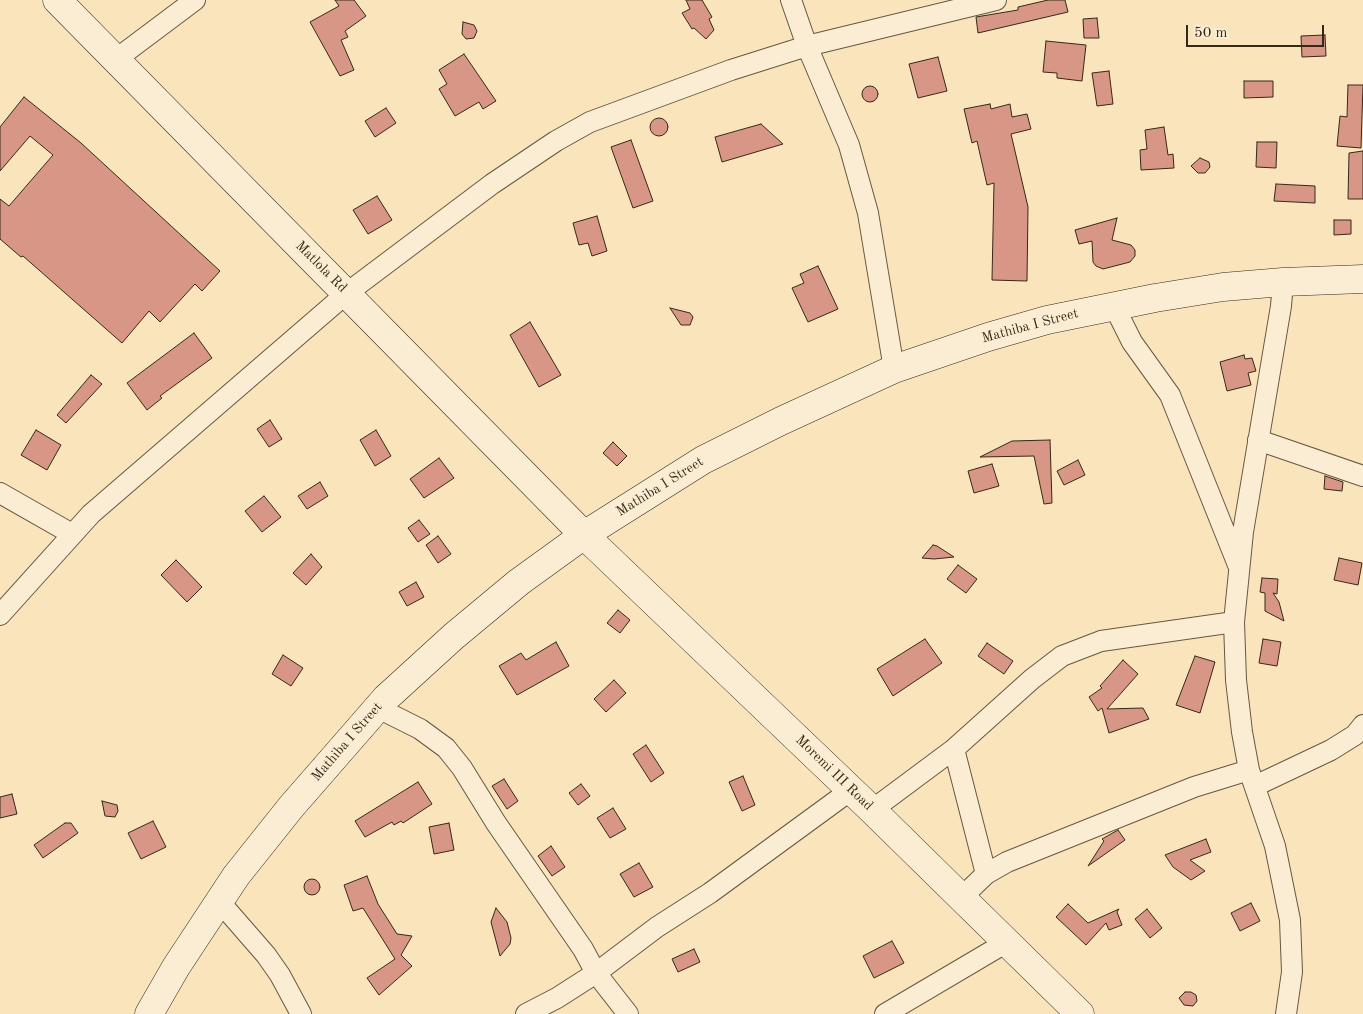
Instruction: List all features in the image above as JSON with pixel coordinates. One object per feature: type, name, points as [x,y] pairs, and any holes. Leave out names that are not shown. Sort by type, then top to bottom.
[{"type":"street","name":"Matlola Rd","points":[[57,0],[584,535]]},
{"type":"street","points":[[115,60],[195,0]]},
{"type":"street","points":[[791,0],[807,46],[849,145],[868,213],[894,369]]},
{"type":"street","points":[[0,614],[72,534],[347,293],[492,184],[556,141],[590,122],[731,70],[807,46],[996,0]]},
{"type":"street","name":"Mathiba I Street","points":[[149,1014],[176,967],[219,901],[291,807],[376,707],[490,606],[584,535],[703,460],[781,420],[894,369],[988,336],[1046,320],[1223,287],[1283,282],[1363,279]]},
{"type":"street","points":[[1283,282],[1281,306],[1239,567],[1234,622],[1236,680],[1242,732],[1252,778],[1275,846],[1290,920],[1292,972],[1286,1014]]},
{"type":"street","points":[[1114,306],[1132,342],[1170,395],[1239,567]]},
{"type":"street","points":[[1258,440],[1363,476]]},
{"type":"street","points":[[0,493],[72,534]]},
{"type":"street","name":"Moremi III Road","points":[[584,535],[872,810],[1080,1014]]},
{"type":"street","points":[[872,810],[954,749],[1032,679],[1062,656],[1101,641],[1234,622]]},
{"type":"street","points":[[376,707],[420,729],[446,748],[462,768],[496,823],[583,949],[596,973],[628,1014]]},
{"type":"street","points":[[961,898],[986,874],[1029,853],[1185,790],[1252,778],[1331,750],[1355,735],[1363,725]]},
{"type":"street","points":[[954,749],[986,874]]},
{"type":"street","points":[[526,1014],[557,998],[596,973],[657,927],[710,893],[851,790]]},
{"type":"street","points":[[219,901],[266,955],[280,975],[301,1014]]},
{"type":"street","points":[[886,1014],[1007,942]]},
{"type":"building","points":[[335,0],[354,0],[366,16],[345,31],[348,37],[341,40],[354,70],[340,76],[310,22],[339,6]]},
{"type":"building","points":[[686,0],[702,0],[712,17],[709,19],[714,30],[706,39],[694,28],[692,29],[682,13],[690,9]]},
{"type":"building","points":[[1048,0],[1065,0],[1068,12],[978,33],[976,17],[1018,10],[1018,7]]},
{"type":"building","points":[[1097,18],[1099,38],[1084,38],[1083,19]]},
{"type":"building","points":[[463,22],[474,25],[477,31],[474,38],[466,39],[462,34]]},
{"type":"building","points":[[1325,35],[1326,56],[1302,57],[1301,36]]},
{"type":"building","points":[[1046,41],[1086,45],[1082,81],[1057,78],[1057,73],[1043,72]]},
{"type":"building","points":[[464,54],[496,101],[483,109],[479,102],[455,116],[439,89],[447,84],[439,70]]},
{"type":"building","points":[[938,57],[947,91],[918,98],[909,64]]},
{"type":"building","points":[[1109,71],[1113,104],[1097,106],[1092,73]]},
{"type":"building","points":[[1244,81],[1273,81],[1273,97],[1244,98]]},
{"type":"building","points":[[1348,85],[1363,85],[1361,148],[1337,146],[1340,116],[1347,117]]},
{"type":"building","points":[[867,86],[873,86],[878,91],[876,100],[867,102],[862,97],[862,91]]},
{"type":"building","points":[[24,97],[81,143],[220,271],[202,291],[195,284],[160,322],[149,311],[122,343],[23,256],[21,257],[0,239],[0,199],[9,206],[53,155],[30,136],[0,171],[0,127]]},
{"type":"building","points":[[990,104],[991,109],[1010,104],[1012,117],[1027,114],[1031,129],[1011,134],[1028,207],[1027,281],[992,280],[994,183],[987,185],[977,141],[972,143],[964,109]]},
{"type":"building","points":[[386,108],[396,123],[375,137],[365,121]]},
{"type":"building","points":[[659,118],[665,121],[668,127],[665,133],[659,136],[653,133],[650,127],[653,121]]},
{"type":"building","points":[[761,124],[783,144],[722,162],[715,137]]},
{"type":"building","points":[[1164,127],[1168,155],[1173,154],[1174,168],[1141,170],[1140,150],[1147,149],[1145,130]]},
{"type":"building","points":[[631,140],[653,201],[633,208],[611,147]]},
{"type":"building","points":[[1257,142],[1277,142],[1276,168],[1256,167]]},
{"type":"building","points":[[1363,151],[1363,199],[1348,199],[1349,153]]},
{"type":"building","points":[[1200,158],[1209,162],[1210,167],[1205,173],[1198,173],[1191,166]]},
{"type":"building","points":[[1276,184],[1315,186],[1315,203],[1274,201]]},
{"type":"building","points":[[377,196],[392,220],[368,234],[353,210]]},
{"type":"building","points":[[597,216],[607,251],[592,256],[588,243],[579,245],[573,223]]},
{"type":"building","points":[[1117,218],[1112,240],[1131,245],[1135,250],[1135,256],[1130,262],[1103,269],[1096,266],[1093,262],[1092,241],[1079,244],[1075,230]]},
{"type":"building","points":[[1334,220],[1351,220],[1351,234],[1334,235]]},
{"type":"building","points":[[818,266],[838,309],[808,322],[792,288],[804,283],[800,274]]},
{"type":"building","points":[[670,308],[690,313],[693,317],[690,325],[681,325]]},
{"type":"building","points":[[530,322],[561,375],[539,387],[510,335]]},
{"type":"building","points":[[194,333],[212,358],[160,396],[162,398],[147,410],[127,383]]},
{"type":"building","points":[[1244,355],[1245,359],[1252,358],[1256,371],[1248,373],[1251,385],[1227,391],[1220,362]]},
{"type":"building","points":[[91,375],[102,384],[66,423],[57,415]]},
{"type":"building","points":[[270,420],[282,439],[269,447],[257,429]]},
{"type":"building","points":[[36,430],[61,445],[47,470],[21,455]]},
{"type":"building","points":[[376,430],[391,456],[375,466],[360,440]]},
{"type":"building","points":[[1050,440],[1052,503],[1044,504],[1034,456],[980,457],[1012,441]]},
{"type":"building","points":[[613,442],[627,456],[617,466],[603,453]]},
{"type":"building","points":[[439,458],[454,478],[424,498],[410,479]]},
{"type":"building","points":[[1078,460],[1085,475],[1064,485],[1057,471]]},
{"type":"building","points":[[992,464],[999,486],[974,493],[968,471]]},
{"type":"building","points":[[1325,476],[1343,482],[1342,491],[1324,489]]},
{"type":"building","points":[[320,482],[328,496],[307,509],[298,496]]},
{"type":"building","points":[[264,496],[281,517],[262,532],[245,511]]},
{"type":"building","points":[[419,520],[430,534],[418,542],[408,528]]},
{"type":"building","points":[[438,536],[451,554],[438,563],[426,545]]},
{"type":"building","points":[[933,545],[937,546],[954,557],[922,558]]},
{"type":"building","points":[[311,554],[322,567],[306,585],[293,573]]},
{"type":"building","points":[[1339,558],[1362,563],[1358,585],[1334,580]]},
{"type":"building","points":[[176,560],[202,587],[187,602],[161,575]]},
{"type":"building","points":[[958,565],[977,579],[966,593],[947,579]]},
{"type":"building","points":[[1262,578],[1278,579],[1277,594],[1273,593],[1279,602],[1284,621],[1265,611],[1265,593],[1260,592]]},
{"type":"building","points":[[416,582],[424,597],[407,606],[399,592]]},
{"type":"building","points":[[618,610],[630,620],[620,633],[607,623]]},
{"type":"building","points":[[925,639],[942,663],[893,696],[877,669]]},
{"type":"building","points":[[1263,639],[1281,642],[1277,666],[1259,663]]},
{"type":"building","points":[[556,642],[569,666],[517,695],[499,666],[521,653],[526,660]]},
{"type":"building","points":[[987,643],[1013,661],[1004,674],[978,656]]},
{"type":"building","points":[[283,655],[303,668],[291,686],[272,674]]},
{"type":"building","points":[[1195,656],[1215,662],[1200,713],[1176,705]]},
{"type":"building","points":[[1123,660],[1138,674],[1107,709],[1143,708],[1149,719],[1109,733],[1102,708],[1098,711],[1089,697],[1102,688],[1100,686]]},
{"type":"building","points":[[614,680],[626,693],[606,712],[594,699]]},
{"type":"building","points":[[646,745],[664,773],[651,782],[633,754]]},
{"type":"building","points":[[743,776],[755,805],[742,811],[729,782]]},
{"type":"building","points":[[504,779],[518,801],[507,809],[492,786]]},
{"type":"building","points":[[418,782],[432,804],[403,823],[401,821],[394,825],[392,822],[365,837],[355,821]]},
{"type":"building","points":[[581,784],[590,796],[578,805],[569,793]]},
{"type":"building","points":[[12,794],[17,814],[0,818],[0,797]]},
{"type":"building","points":[[102,801],[117,805],[118,811],[115,817],[105,816]]},
{"type":"building","points":[[613,808],[626,829],[610,838],[597,818]]},
{"type":"building","points":[[153,821],[166,847],[141,859],[128,833]]},
{"type":"building","points":[[65,823],[71,823],[78,833],[43,858],[34,845]]},
{"type":"building","points":[[449,823],[454,850],[434,854],[429,827]]},
{"type":"building","points":[[1118,830],[1125,840],[1088,866],[1104,841],[1102,839]]},
{"type":"building","points":[[1206,839],[1211,852],[1190,860],[1205,871],[1191,880],[1173,867],[1165,855]]},
{"type":"building","points":[[551,846],[565,867],[552,876],[538,856]]},
{"type":"building","points":[[639,863],[653,887],[634,897],[620,874]]},
{"type":"building","points":[[367,876],[378,904],[397,934],[412,936],[401,955],[412,966],[379,995],[367,978],[395,959],[363,908],[353,911],[344,885]]},
{"type":"building","points":[[312,879],[318,881],[320,887],[318,893],[312,895],[306,893],[304,887],[306,881]]},
{"type":"building","points":[[1251,903],[1260,921],[1240,931],[1231,913]]},
{"type":"building","points":[[1068,904],[1088,923],[1119,909],[1117,912],[1122,925],[1109,930],[1106,923],[1086,945],[1056,917]]},
{"type":"building","points":[[496,908],[507,922],[511,938],[510,944],[500,956],[491,922]]},
{"type":"building","points":[[1147,909],[1162,928],[1150,938],[1135,919]]},
{"type":"building","points":[[892,941],[904,963],[874,978],[863,956]]},
{"type":"building","points":[[694,949],[700,962],[678,972],[672,959]]},
{"type":"building","points":[[1185,992],[1191,992],[1196,995],[1197,1001],[1193,1006],[1184,1005],[1179,998]]}]
